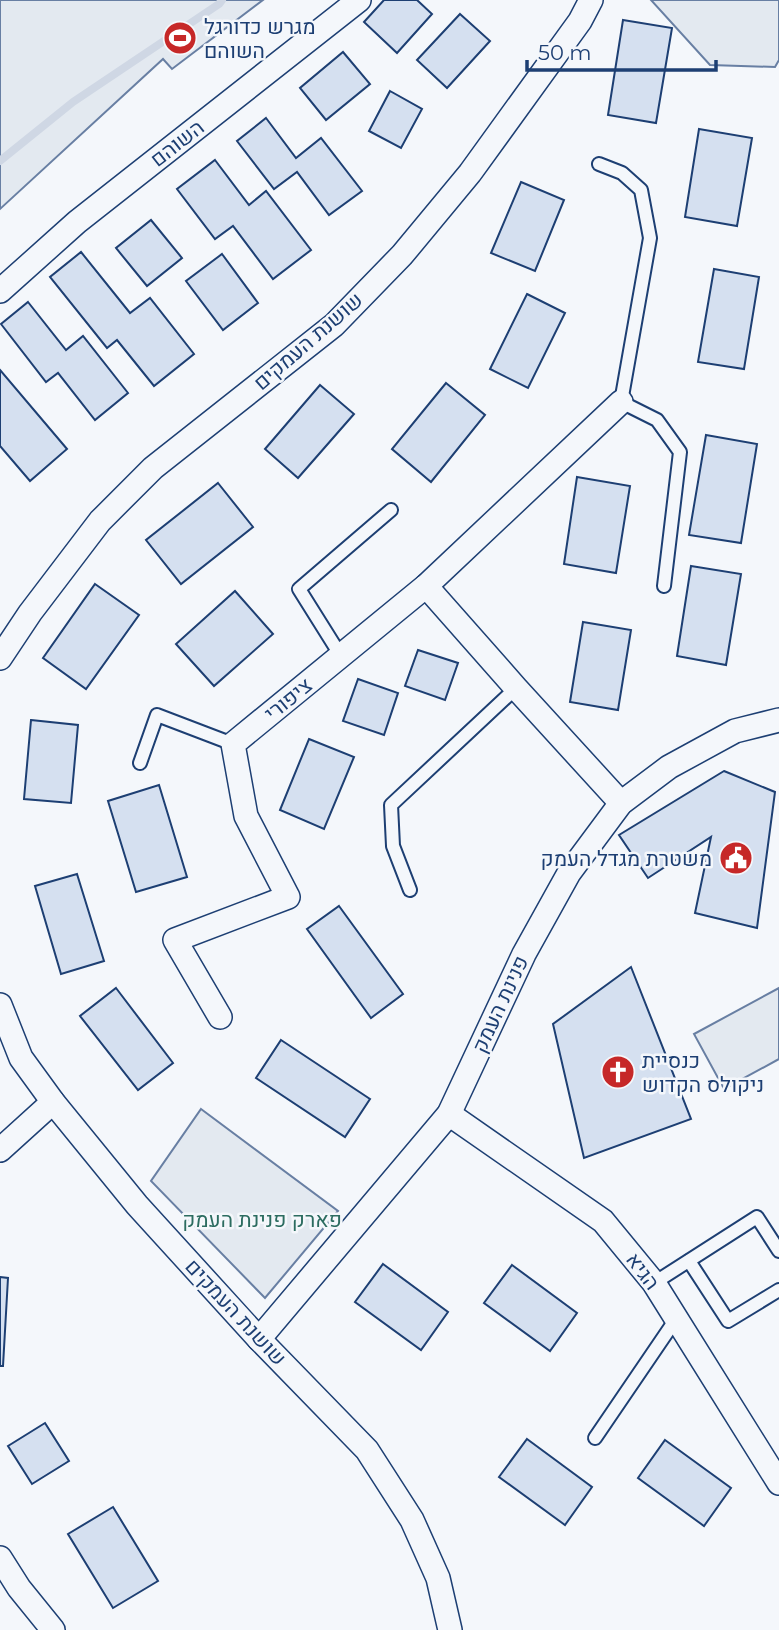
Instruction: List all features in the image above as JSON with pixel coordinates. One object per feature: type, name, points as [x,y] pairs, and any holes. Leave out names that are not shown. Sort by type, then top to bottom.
[{"type":"street","name":"השוהם","points":[[0,291],[77,222],[359,0]]},
{"type":"street","name":"שושנת העמקים","points":[[0,658],[30,613],[100,521],[153,468],[334,325],[402,255],[470,173],[573,30],[591,0]]},
{"type":"street","name":"ציפורי","points":[[233,744],[426,586],[621,402]]},
{"type":"street","points":[[426,586],[621,803]]},
{"type":"street","name":"פנינת העמק","points":[[259,1339],[449,1114],[524,954],[562,884],[621,803],[669,767],[736,731],[779,720]]},
{"type":"street","points":[[220,1017],[175,940],[288,897],[246,816],[233,744]]},
{"type":"street","name":"שושנת העמקים","points":[[0,1005],[21,1058],[53,1102],[137,1205],[259,1339],[367,1450],[412,1520],[438,1578],[450,1630]]},
{"type":"street","points":[[0,1150],[53,1102]]},
{"type":"street","name":"הגיא","points":[[449,1114],[603,1221],[654,1283],[779,1483]]},
{"type":"street","points":[[0,1558],[9,1592],[53,1630]]},
{"type":"lane","points":[[599,164],[622,173],[641,190],[650,237],[621,402],[657,420],[680,452],[664,586]]},
{"type":"lane","points":[[341,656],[299,589],[391,510]]},
{"type":"lane","points":[[410,890],[393,845],[391,805],[516,688]]},
{"type":"lane","points":[[140,763],[157,715],[233,744]]},
{"type":"lane","points":[[654,1283],[757,1217],[779,1251]]},
{"type":"lane","points":[[689,1261],[728,1321],[779,1290]]},
{"type":"lane","points":[[595,1438],[676,1319]]},
{"type":"green space","points":[[0,0],[263,0],[172,69],[163,59],[0,209]]},
{"type":"green space","points":[[651,0],[779,0],[779,60],[775,67],[710,65]]},
{"type":"green space","points":[[779,988],[779,1059],[724,1089],[694,1034]]},
{"type":"green space","name":"פארק פנינת העמק","points":[[201,1109],[338,1211],[265,1298],[151,1181]]},
{"type":"building","points":[[384,0],[417,0],[432,14],[397,53],[364,22]]},
{"type":"building","points":[[460,14],[490,41],[447,88],[417,60]]},
{"type":"building","points":[[623,20],[672,28],[656,123],[608,115]]},
{"type":"building","points":[[343,52],[370,84],[326,120],[300,88]]},
{"type":"building","points":[[390,91],[422,109],[401,148],[369,131]]},
{"type":"building","points":[[266,118],[296,158],[321,138],[362,191],[329,215],[297,172],[274,189],[237,141]]},
{"type":"building","points":[[699,129],[752,138],[737,226],[685,217]]},
{"type":"building","points":[[215,160],[249,205],[266,191],[311,250],[273,279],[233,226],[215,239],[177,189]]},
{"type":"building","points":[[521,182],[564,200],[535,271],[491,253]]},
{"type":"building","points":[[151,220],[182,258],[147,286],[116,248]]},
{"type":"building","points":[[81,252],[130,313],[150,298],[194,354],[154,386],[117,340],[107,348],[50,277]]},
{"type":"building","points":[[222,254],[258,303],[223,330],[186,281]]},
{"type":"building","points":[[714,269],[759,277],[744,369],[698,362]]},
{"type":"building","points":[[527,294],[565,313],[528,388],[490,369]]},
{"type":"building","points":[[28,302],[66,350],[83,336],[128,393],[95,420],[58,373],[46,382],[1,324]]},
{"type":"building","points":[[0,370],[67,449],[30,481],[0,446]]},
{"type":"building","points":[[446,383],[485,415],[431,482],[392,449]]},
{"type":"building","points":[[320,385],[354,414],[298,478],[265,449]]},
{"type":"building","points":[[706,435],[757,444],[741,543],[689,535]]},
{"type":"building","points":[[577,477],[630,486],[616,573],[564,564]]},
{"type":"building","points":[[218,483],[253,527],[181,584],[146,540]]},
{"type":"building","points":[[691,566],[741,574],[726,665],[677,656]]},
{"type":"building","points":[[95,584],[139,615],[86,689],[43,658]]},
{"type":"building","points":[[235,591],[273,634],[214,686],[176,644]]},
{"type":"building","points":[[583,622],[631,630],[618,710],[570,702]]},
{"type":"building","points":[[418,650],[458,663],[445,700],[405,686]]},
{"type":"building","points":[[358,679],[398,693],[384,735],[343,721]]},
{"type":"building","points":[[31,720],[78,725],[71,803],[24,799]]},
{"type":"building","points":[[309,739],[354,757],[324,829],[280,810]]},
{"type":"building","name":"משטרת מגדל העמק","points":[[724,771],[775,792],[757,928],[695,913],[711,837],[648,878],[619,835]]},
{"type":"building","points":[[159,785],[187,877],[136,892],[108,801]]},
{"type":"building","points":[[77,874],[104,961],[61,974],[35,886]]},
{"type":"building","points":[[339,906],[403,994],[371,1018],[307,929]]},
{"type":"building","name":"כנסיית ניקולס הקדוש","points":[[631,967],[691,1119],[584,1158],[553,1024]]},
{"type":"building","points":[[116,988],[173,1063],[138,1090],[80,1016]]},
{"type":"building","points":[[281,1040],[370,1099],[345,1137],[256,1078]]},
{"type":"building","points":[[383,1264],[448,1312],[421,1350],[355,1302]]},
{"type":"building","points":[[512,1265],[577,1313],[550,1351],[484,1303]]},
{"type":"building","points":[[0,1277],[8,1278],[3,1366],[0,1366]]},
{"type":"building","points":[[45,1423],[69,1461],[32,1484],[8,1446]]},
{"type":"building","points":[[527,1439],[592,1487],[565,1525],[499,1477]]},
{"type":"building","points":[[665,1440],[731,1488],[704,1526],[638,1478]]},
{"type":"building","points":[[113,1507],[158,1581],[113,1608],[68,1534]]},
{"type":"waterway","points":[[0,161],[73,102],[222,0]]},
{"type":"place","name":"מגרש כדורגל השוהם","points":[[180,38]]},
{"type":"place","name":"משטרת מגדל העמק","points":[[736,858]]},
{"type":"place","name":"כנסיית ניקולס הקדוש","points":[[618,1072]]}]
